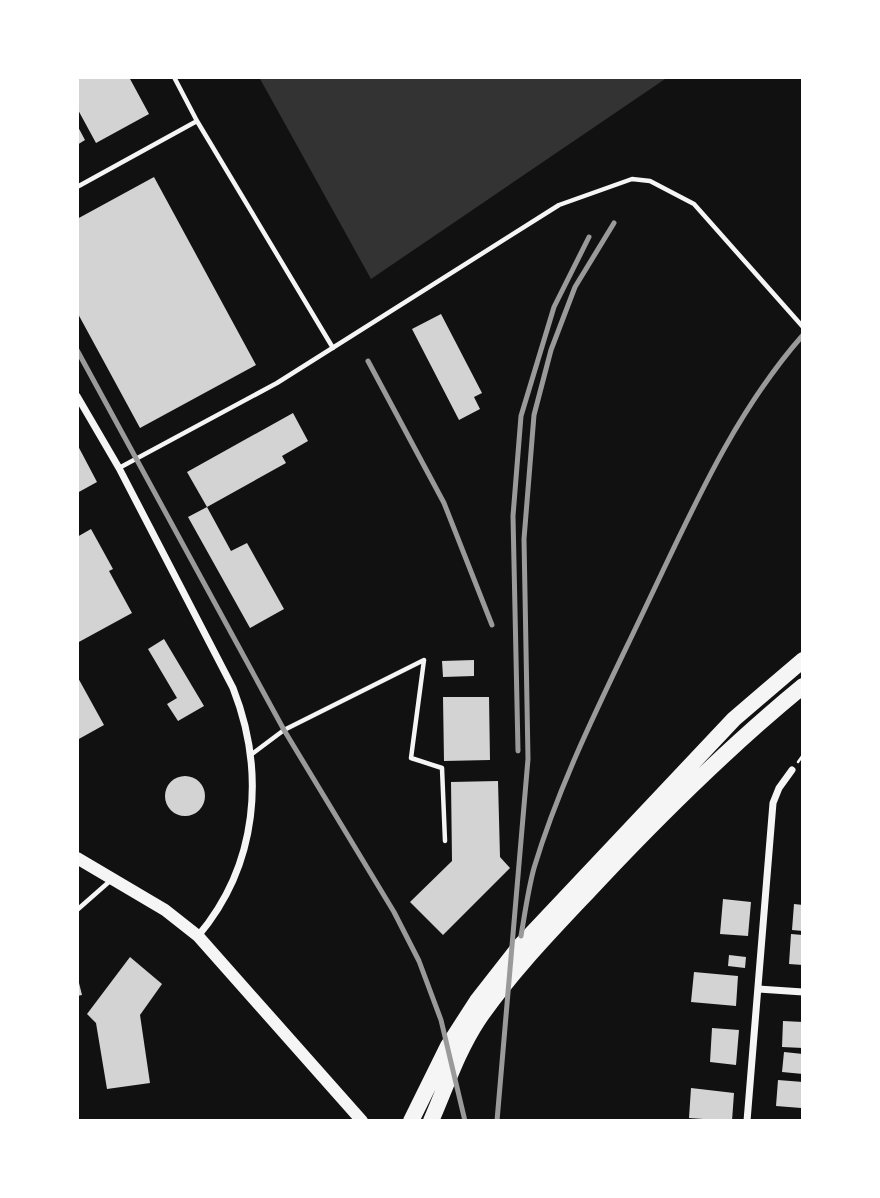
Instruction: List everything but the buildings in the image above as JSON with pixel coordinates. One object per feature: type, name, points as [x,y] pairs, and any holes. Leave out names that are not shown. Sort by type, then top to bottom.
[{"type":"main road","points":[[411,1121],[448,1045],[477,1001],[520,946],[734,719],[803,660]]},
{"type":"main road","points":[[431,1121],[453,1064],[478,1020],[519,964],[683,792],[749,730],[803,686]]},
{"type":"street","points":[[77,396],[119,468],[233,688],[247,724],[252,754],[249,823],[241,864],[223,901],[198,936]]},
{"type":"street","points":[[747,1121],[773,803],[779,788],[792,770]]},
{"type":"street","points":[[77,858],[165,909],[198,936],[362,1121]]},
{"type":"street","points":[[759,989],[803,992]]},
{"type":"lane","points":[[174,77],[197,121],[333,348]]},
{"type":"lane","points":[[77,187],[197,121]]},
{"type":"lane","points":[[119,468],[277,383],[559,205],[632,179],[650,181],[694,204],[801,320],[803,327]]},
{"type":"lane","points":[[252,754],[284,730],[424,660],[411,758],[442,768],[444,841]]},
{"type":"lane","points":[[77,910],[113,878]]},
{"type":"shaded area","points":[[259,77],[668,77],[371,279]]},
{"type":"railway","points":[[497,1121],[528,759],[524,539],[534,415],[551,350],[575,287],[614,223]]},
{"type":"railway","points":[[518,751],[513,516],[521,416],[554,307],[589,237]]},
{"type":"railway","points":[[521,936],[532,876],[545,833],[602,699],[717,462],[756,396],[803,335]]},
{"type":"railway","points":[[77,350],[284,730],[394,912],[419,961],[441,1020],[465,1121]]},
{"type":"railway","points":[[368,361],[444,503],[492,625]]}]
